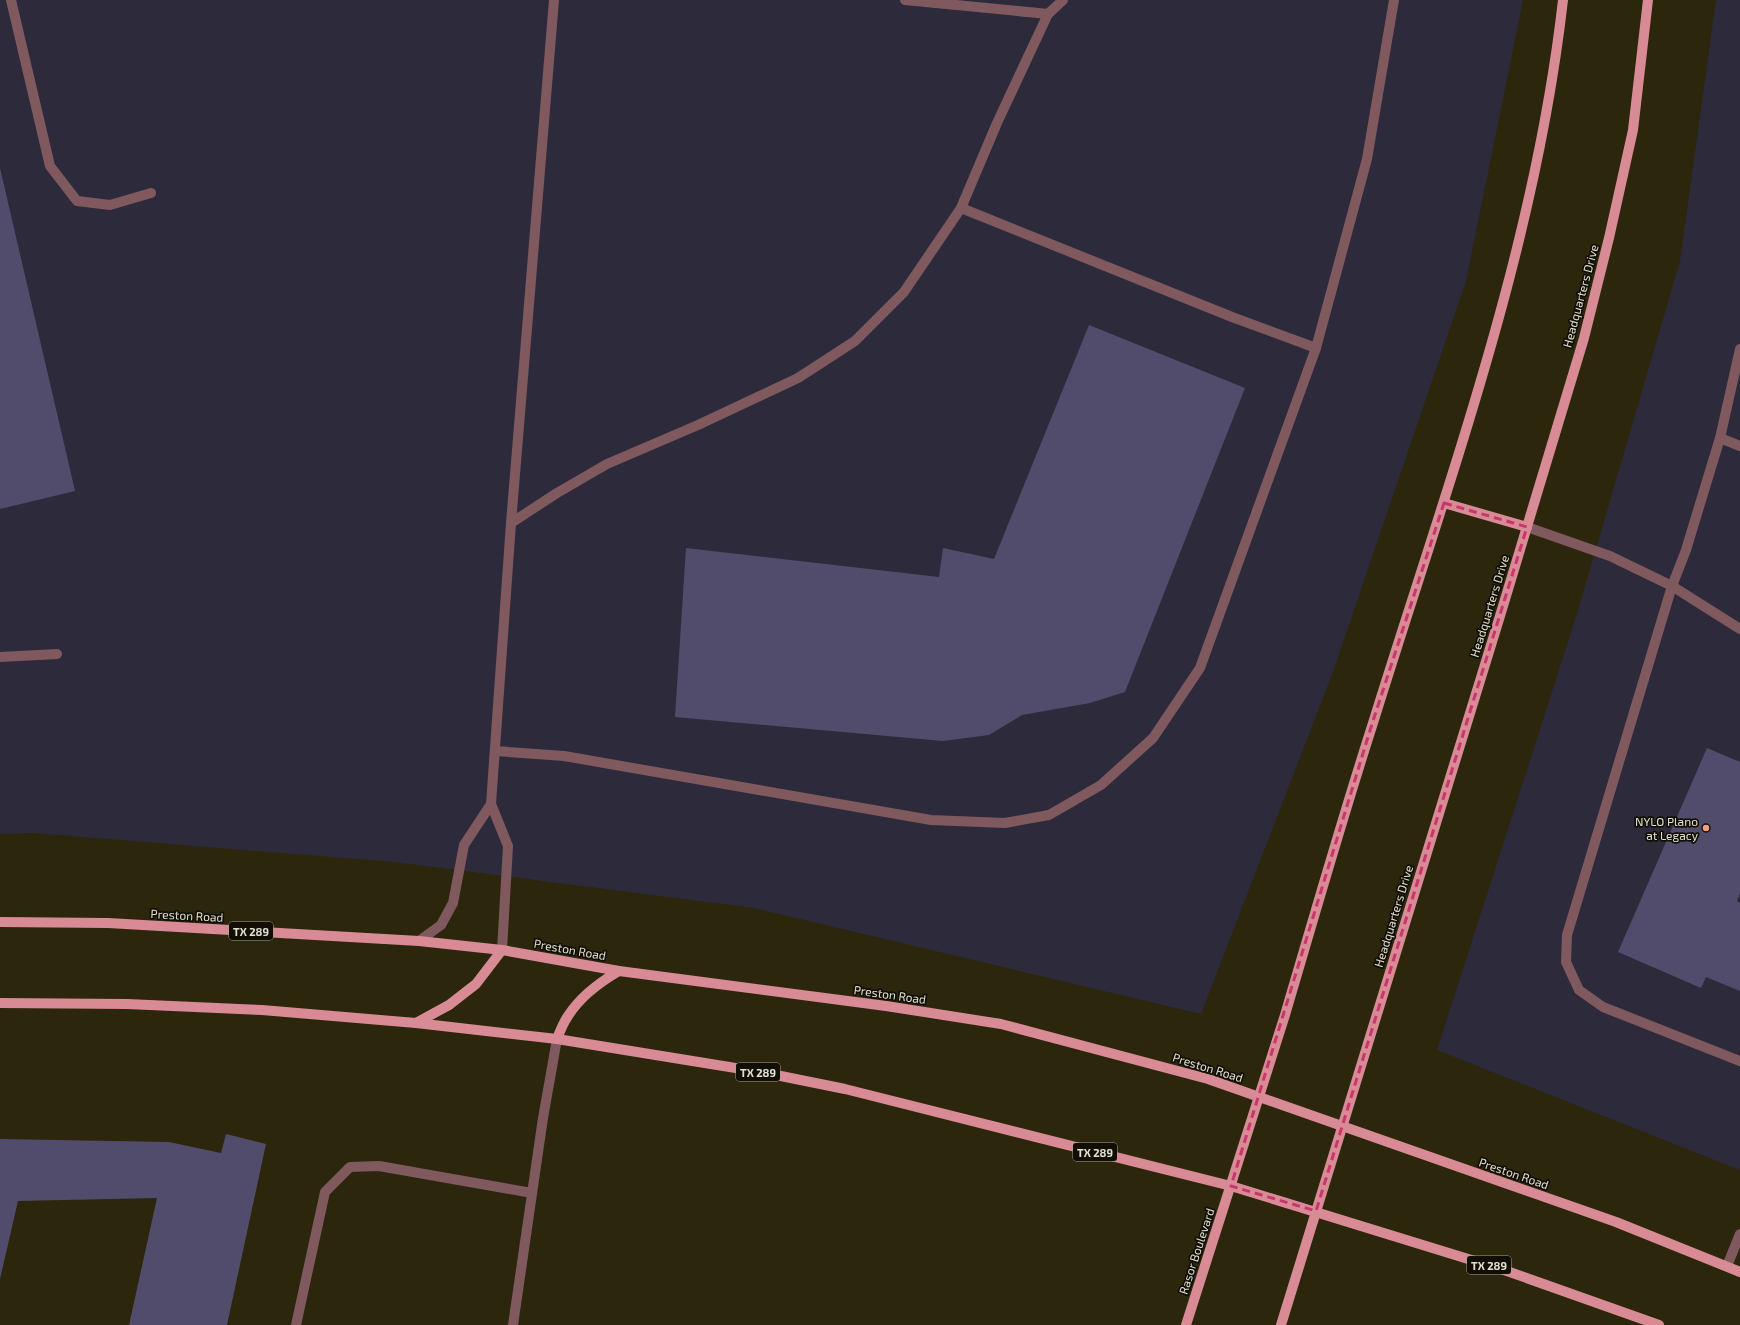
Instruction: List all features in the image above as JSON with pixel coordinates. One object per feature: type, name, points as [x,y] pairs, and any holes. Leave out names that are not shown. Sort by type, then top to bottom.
[{"type":"main road","points":[[1231,1186],[1372,724],[1444,504],[1479,389],[1520,236],[1545,115],[1562,0]]},
{"type":"main road","name":"Headquarters Drive","points":[[1316,1211],[1584,338],[1609,238],[1633,130],[1648,0]]},
{"type":"main road","points":[[1444,504],[1527,527]]},
{"type":"main road","name":"Preston Road","points":[[0,922],[108,923],[419,941],[502,950],[619,971],[886,1006],[1001,1024],[1208,1079],[1616,1222],[1740,1272]]},
{"type":"main road","points":[[416,1023],[449,1005],[476,984],[502,950]]},
{"type":"main road","points":[[556,1038],[568,1016],[580,1003],[600,982],[619,971]]},
{"type":"main road","name":"TX 289","points":[[0,1003],[127,1004],[262,1010],[416,1023],[556,1038],[766,1073],[845,1089],[1231,1186],[1504,1270],[1659,1325]]},
{"type":"main road","name":"Rasor Boulevard","points":[[1186,1325],[1231,1186]]},
{"type":"main road","points":[[1281,1325],[1316,1211]]},
{"type":"street","points":[[11,0],[50,166],[77,201],[110,205],[151,193]]},
{"type":"street","points":[[502,950],[508,846],[491,804],[511,523],[554,0]]},
{"type":"street","points":[[905,0],[1048,14]]},
{"type":"street","points":[[511,523],[557,493],[607,464],[698,425],[798,378],[856,341],[904,292],[961,208],[997,123],[1048,14],[1063,0]]},
{"type":"street","points":[[494,751],[564,756],[931,820],[1005,823],[1050,815],[1101,785],[1153,738],[1200,668],[1316,348],[1367,159],[1394,0]]},
{"type":"street","points":[[961,208],[1232,318],[1316,348]]},
{"type":"street","points":[[1740,349],[1720,438],[1686,550],[1672,586],[1567,935],[1566,962],[1579,990],[1603,1007],[1740,1062]]},
{"type":"street","points":[[1720,438],[1740,446]]},
{"type":"street","points":[[1527,527],[1610,556],[1672,586],[1740,629]]},
{"type":"street","points":[[0,656],[57,654]]},
{"type":"street","points":[[419,941],[441,925],[452,903],[464,845],[491,804]]},
{"type":"street","points":[[513,1325],[556,1038]]},
{"type":"street","points":[[296,1325],[325,1192],[350,1167],[379,1166],[532,1193]]},
{"type":"street","points":[[1727,1266],[1740,1234]]},
{"type":"highlighted area","points":[[1444,503],[1527,527],[1316,1211],[1231,1186],[1372,724]]},
{"type":"shaded area","points":[[0,0],[1523,0],[1466,281],[1333,672],[1201,1014],[754,908],[394,862],[34,833],[0,834]]},
{"type":"shaded area","points":[[1716,0],[1740,0],[1740,1170],[1437,1050],[1576,617],[1680,261]]},
{"type":"building","points":[[0,168],[75,491],[0,509]]},
{"type":"building","points":[[1089,325],[1245,388],[1125,692],[1090,703],[1022,715],[989,735],[943,741],[675,717],[686,548],[939,577],[943,548],[994,559]]},
{"type":"building","name":"NYLO Plano at Legacy","points":[[1707,748],[1740,762],[1740,893],[1737,901],[1740,903],[1740,991],[1706,977],[1701,988],[1618,952]]},
{"type":"building","points":[[226,1134],[266,1144],[227,1325],[129,1325],[157,1198],[18,1201],[0,1279],[0,1139],[169,1142],[221,1153]]},
{"type":"place","name":"NYLO Plano at Legacy","points":[[1706,828]]}]
